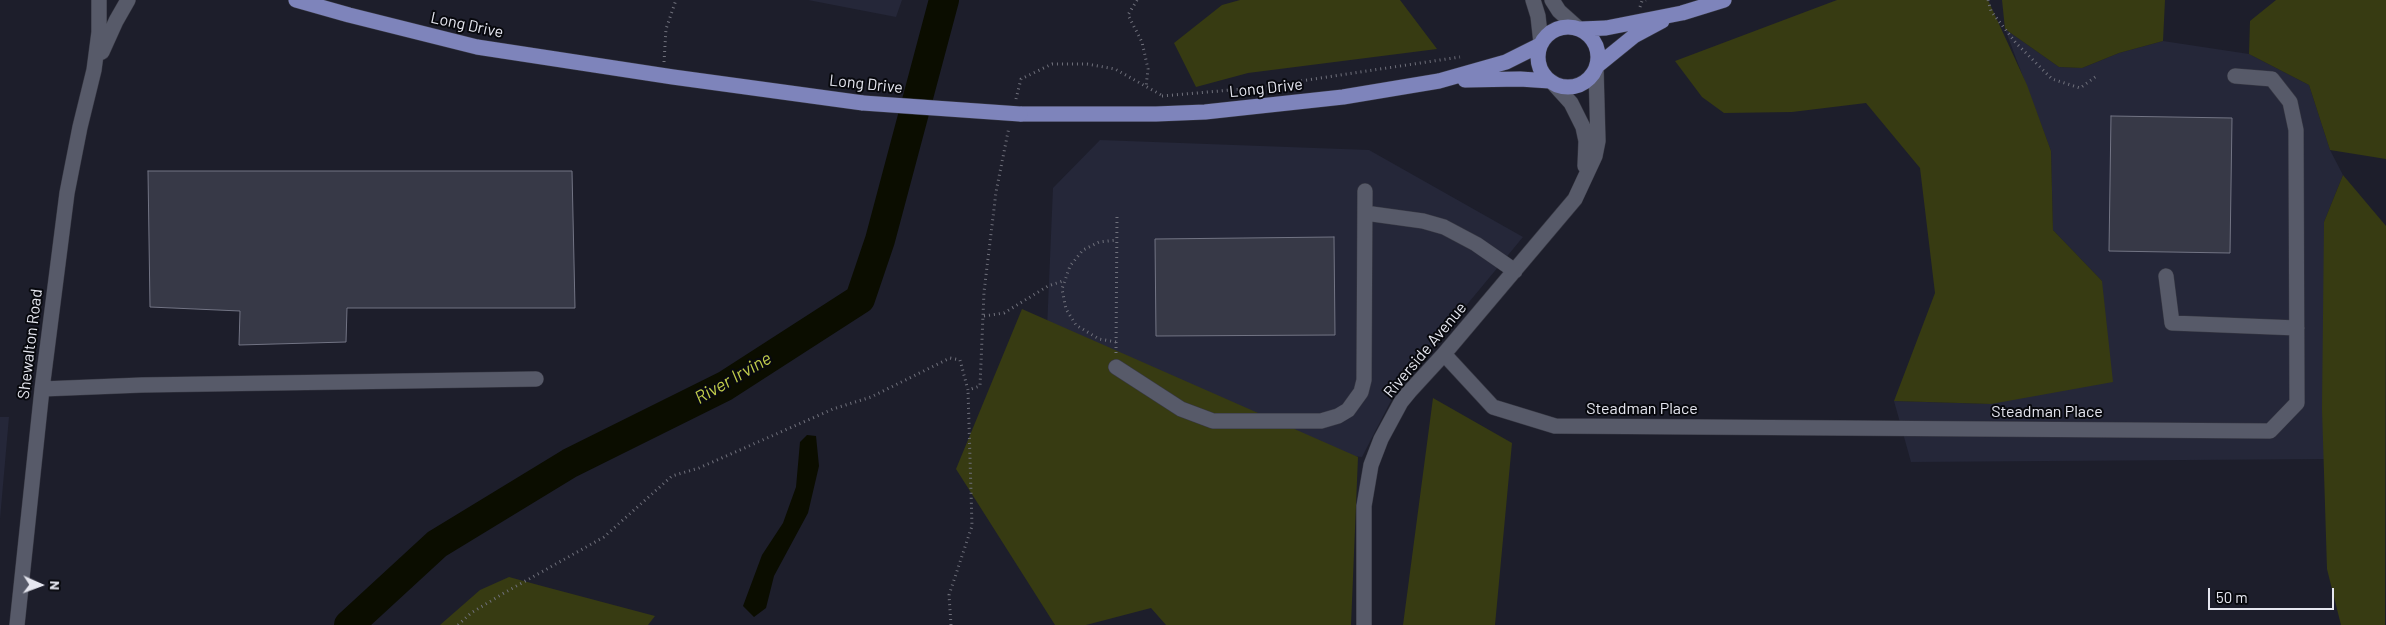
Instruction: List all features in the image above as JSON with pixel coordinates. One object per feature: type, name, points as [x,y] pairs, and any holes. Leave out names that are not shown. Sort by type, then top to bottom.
[{"type":"main road","name":"Long Drive","points":[[296,0],[349,16],[477,47],[673,77],[863,103],[1020,114],[1091,116],[1205,112],[1343,97],[1439,81],[1506,62],[1540,44]]},
{"type":"main road","points":[[1682,13],[1634,36],[1596,67],[1590,77],[1577,85],[1562,86],[1551,82],[1543,74],[1539,65],[1540,44],[1552,30],[1569,26],[1606,28],[1682,13],[1724,0]]},
{"type":"main road","points":[[1580,28],[1588,34],[1597,49],[1596,67]]},
{"type":"main road","name":"Long Drive","points":[[1439,81],[1520,79],[1551,82]]},
{"type":"street","name":"Shewalton Road","points":[[16,625],[42,389],[68,194],[80,127],[94,70],[99,32],[99,0]]},
{"type":"street","name":"Shewalton Road","points":[[94,70],[116,20],[128,0]]},
{"type":"street","points":[[1533,0],[1538,16],[1540,44]]},
{"type":"street","points":[[1552,0],[1559,11],[1580,28]]},
{"type":"street","name":"Riverside Avenue","points":[[1364,625],[1364,506],[1371,465],[1381,439],[1401,402],[1565,213],[1581,188],[1595,156],[1598,142],[1596,67]]},
{"type":"street","name":"Steadman Place","points":[[1444,354],[1493,407],[1555,426],[2270,430],[2297,403],[2296,130],[2290,102],[2272,79],[2235,76]]},
{"type":"street","name":"Riverside Avenue","points":[[1551,82],[1571,103],[1583,127],[1586,141],[1586,158],[1581,188]]},
{"type":"street","points":[[1116,367],[1181,409],[1213,421],[1321,421],[1338,416],[1356,402],[1364,380],[1365,191]]},
{"type":"street","points":[[1365,213],[1423,221],[1444,227],[1476,244],[1515,272]]},
{"type":"street","points":[[2166,276],[2172,323],[2296,328]]},
{"type":"street","points":[[42,389],[152,385],[536,379]]},
{"type":"path","points":[[664,65],[666,29],[676,0]]},
{"type":"path","points":[[1137,0],[1128,15],[1142,42],[1148,69],[1146,87]]},
{"type":"path","points":[[1637,15],[1642,1],[1646,0]]},
{"type":"path","points":[[1988,0],[1991,11],[2016,43],[2052,79],[2080,88],[2098,76]]},
{"type":"path","points":[[1156,97],[1254,88],[1461,57]]},
{"type":"path","points":[[1021,79],[1052,64],[1087,64],[1115,69],[1163,96]]},
{"type":"path","points":[[968,390],[980,386],[980,350],[992,225],[1003,149]]},
{"type":"path","points":[[1116,367],[1117,216]]},
{"type":"path","points":[[1116,342],[1100,339],[1076,324],[1066,310],[1062,289],[1063,281],[1070,266],[1083,250],[1099,242],[1117,240]]},
{"type":"path","points":[[984,316],[1004,312],[1048,286],[1063,281]]},
{"type":"path","points":[[458,625],[504,592],[604,538],[672,476],[698,468],[833,409],[871,397],[950,358],[960,360],[968,390],[972,526],[949,595],[951,625]]},
{"type":"shaded area","points":[[808,0],[902,0],[896,17]]},
{"type":"shaded area","points":[[2005,29],[2059,67],[2082,68],[2119,53],[2163,41],[2249,54],[2309,85],[2330,150],[2343,175],[2324,222],[2324,459],[1911,462],[1894,401],[1991,404],[2102,281],[2053,230],[2051,151]]},
{"type":"shaded area","points":[[1100,140],[1369,150],[1523,237],[1397,389],[1362,457],[1209,441],[1045,376],[1053,188]]},
{"type":"shaded area","points":[[0,417],[9,417],[0,519]]},
{"type":"shaded area","points":[[807,435],[816,436],[819,466],[808,513],[774,576],[766,608],[754,617],[743,606],[762,555],[783,523],[796,487],[800,442]]},
{"type":"green space","points":[[1240,0],[1400,0],[1437,49],[1248,73],[1196,87],[1174,43],[1222,5]]},
{"type":"green space","points":[[1837,0],[1988,0],[2027,85],[2051,151],[2053,230],[2102,281],[2113,382],[1991,404],[1894,401],[1935,293],[1920,168],[1866,103],[1792,112],[1724,113],[1702,97],[1675,61]]},
{"type":"green space","points":[[2002,0],[2165,0],[2163,41],[2119,53],[2082,68],[2059,67],[2005,29]]},
{"type":"green space","points":[[2276,0],[2386,0],[2386,159],[2330,150],[2309,85],[2249,54],[2250,21]]},
{"type":"green space","points":[[2343,175],[2386,226],[2385,625],[2341,625],[2327,569],[2322,409],[2324,222]]},
{"type":"green space","points":[[1022,309],[1358,457],[1351,625],[1166,625],[1151,608],[1086,625],[1055,625],[956,469]]},
{"type":"green space","points":[[1433,398],[1512,443],[1495,625],[1403,625]]},
{"type":"green space","points":[[509,577],[655,616],[648,625],[440,625],[480,590]]},
{"type":"building","points":[[2111,116],[2232,118],[2230,253],[2109,251]]},
{"type":"building","points":[[148,171],[572,171],[575,308],[347,308],[346,342],[239,345],[240,311],[150,307]]},
{"type":"building","points":[[1334,237],[1335,335],[1156,336],[1155,239]]},
{"type":"waterway","name":"River Irvine","points":[[349,625],[437,544],[570,463],[725,386],[860,299],[880,240],[944,0]]}]
